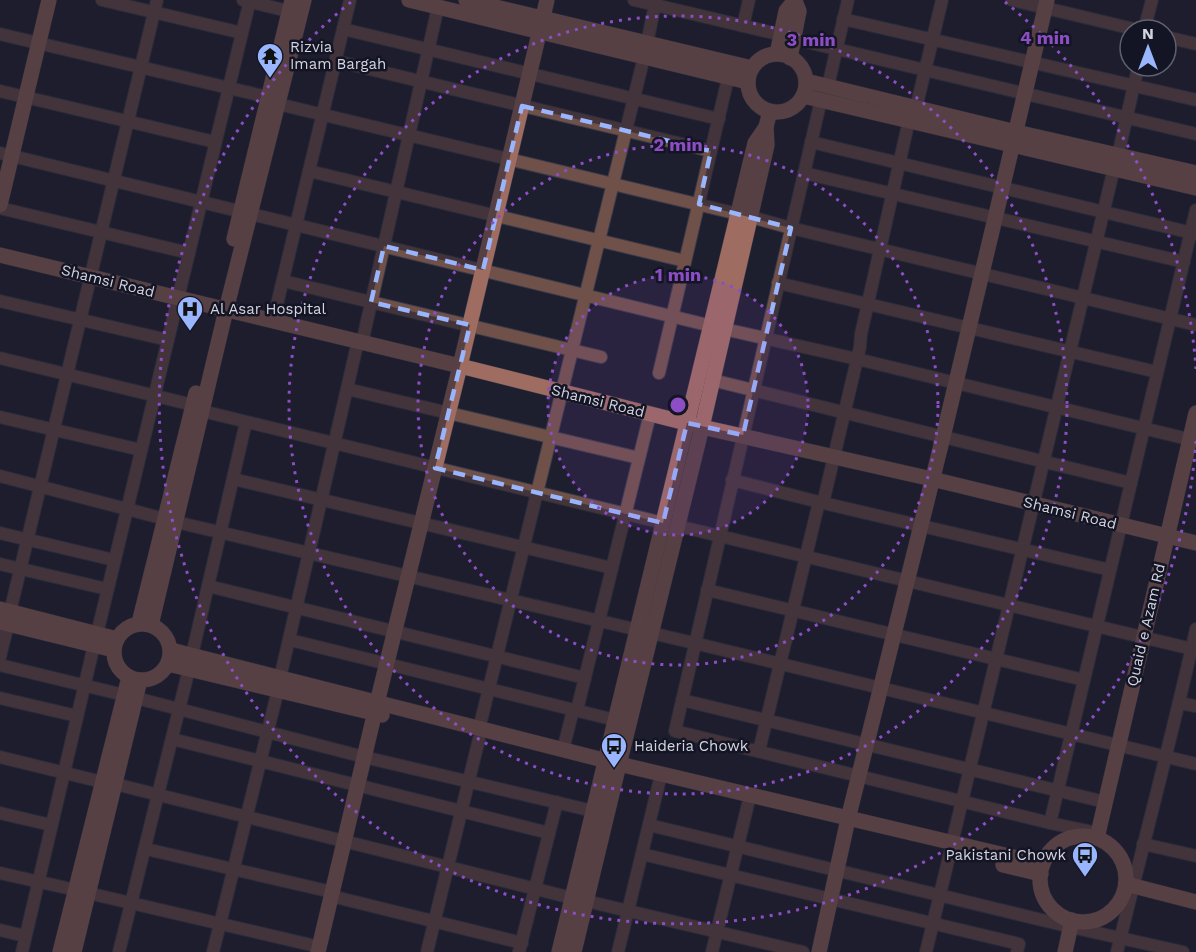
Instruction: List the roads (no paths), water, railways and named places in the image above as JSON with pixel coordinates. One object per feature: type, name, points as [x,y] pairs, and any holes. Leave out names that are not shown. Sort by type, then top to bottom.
[{"type":"street","points":[[49,0],[26,97],[6,154],[0,206],[189,253]]},
{"type":"street","points":[[102,0],[156,6],[242,33]]},
{"type":"street","points":[[273,321],[350,0]]},
{"type":"street","points":[[409,0],[541,25],[750,75]]},
{"type":"street","points":[[466,0],[541,25]]},
{"type":"street","points":[[0,873],[220,924],[320,950],[375,708],[470,326],[547,0]]},
{"type":"street","points":[[634,0],[656,3],[836,49],[1196,134]]},
{"type":"street","points":[[744,26],[750,0]]},
{"type":"street","points":[[783,56],[788,37],[786,11],[795,0]]},
{"type":"street","points":[[848,0],[811,142],[675,731],[1097,836],[1110,845],[1119,856],[1130,885]]},
{"type":"street","points":[[759,751],[806,557],[834,457],[899,163],[942,0]]},
{"type":"street","points":[[1012,0],[1046,4],[1118,24]]},
{"type":"street","points":[[1147,18],[1152,0]]},
{"type":"street","points":[[21,952],[242,33],[247,1],[296,6],[275,100],[221,309],[145,624]]},
{"type":"street","points":[[427,952],[488,688],[656,3]]},
{"type":"street","points":[[819,952],[847,823],[943,437],[1046,4]]},
{"type":"street","points":[[0,657],[4,617],[20,569],[156,6]]},
{"type":"street","points":[[213,952],[290,640],[347,389],[371,302],[438,7]]},
{"type":"street","points":[[843,19],[1196,100]]},
{"type":"street","points":[[343,30],[719,119]]},
{"type":"street","points":[[0,34],[229,87],[323,114],[1196,326]]},
{"type":"street","points":[[1178,40],[1196,44]]},
{"type":"street","points":[[645,50],[728,78],[750,75]]},
{"type":"street","points":[[783,56],[796,62],[803,70],[805,88],[799,102],[793,108],[778,112],[770,111],[761,107],[749,92],[750,75],[763,58],[783,56]]},
{"type":"street","points":[[336,61],[711,151]]},
{"type":"street","points":[[659,373],[728,78]]},
{"type":"street","points":[[926,952],[1135,78]]},
{"type":"street","points":[[805,88],[1116,162],[1196,188]]},
{"type":"street","points":[[0,91],[215,142]]},
{"type":"street","points":[[559,952],[579,899],[670,524],[687,423],[717,327],[744,215],[767,145],[766,127],[770,111]]},
{"type":"street","points":[[811,142],[1193,233]]},
{"type":"street","points":[[6,154],[1193,440]]},
{"type":"street","points":[[1116,162],[1196,173]]},
{"type":"street","points":[[309,171],[685,261]]},
{"type":"street","points":[[804,173],[1184,262]]},
{"type":"street","points":[[1050,823],[1157,372],[1193,233],[1196,210]]},
{"type":"street","name":"Shamsi Road","points":[[0,255],[702,427],[932,479],[1196,543]]},
{"type":"street","points":[[283,281],[602,357]]},
{"type":"street","points":[[778,283],[1157,372]]},
{"type":"street","points":[[0,302],[168,340]]},
{"type":"street","points":[[670,524],[702,427],[712,380],[717,327]]},
{"type":"street","points":[[0,358],[154,395],[246,422],[335,444],[1194,650]]},
{"type":"street","points":[[712,380],[1131,483]]},
{"type":"street","points":[[347,389],[639,458]]},
{"type":"street","name":"Quaid e Azam Rd","points":[[1097,836],[1166,536],[1193,440],[1196,413]]},
{"type":"street","points":[[563,750],[572,714],[577,710],[650,414]]},
{"type":"street","points":[[0,417],[141,450]]},
{"type":"street","points":[[119,952],[191,662],[246,422]]},
{"type":"street","points":[[0,476],[220,534],[694,643],[1196,764]]},
{"type":"street","points":[[233,479],[612,568]]},
{"type":"street","points":[[732,480],[1110,570]]},
{"type":"street","points":[[0,533],[114,560]]},
{"type":"street","points":[[0,564],[108,589]]},
{"type":"street","points":[[208,585],[585,678]]},
{"type":"street","points":[[706,590],[1084,680]]},
{"type":"street","points":[[4,617],[115,644]]},
{"type":"street","points":[[145,624],[160,629],[166,636],[170,645],[170,657],[163,672],[155,677],[146,680],[134,678],[122,672],[117,666],[114,658],[115,644],[121,632],[128,627],[145,624]]},
{"type":"street","points":[[1117,952],[1130,885],[1194,650],[1196,629]]},
{"type":"street","points":[[574,952],[579,899],[593,811],[611,766],[615,720],[644,632]]},
{"type":"street","points":[[290,640],[615,720]]},
{"type":"street","points":[[170,657],[479,734],[1042,869]]},
{"type":"street","points":[[0,665],[130,696],[364,757],[593,811]]},
{"type":"street","points":[[60,952],[82,892],[134,678]]},
{"type":"street","points":[[0,698],[77,716]]},
{"type":"street","points":[[682,700],[1105,802]]},
{"type":"street","points":[[1179,703],[1196,706]]},
{"type":"street","points":[[479,734],[563,750],[659,783],[748,804],[847,823]]},
{"type":"street","points":[[172,739],[549,834]]},
{"type":"street","points":[[0,757],[803,952]]},
{"type":"street","points":[[618,952],[659,783]]},
{"type":"street","points":[[146,849],[332,894],[520,947],[557,802]]},
{"type":"street","points":[[712,952],[748,804]]},
{"type":"street","points":[[0,813],[51,825]]},
{"type":"street","points":[[649,825],[1072,923],[1121,938],[1183,952]]},
{"type":"street","points":[[1097,836],[1069,838],[1047,855],[1040,882],[1043,895],[1051,907],[1072,923],[1089,922],[1114,909],[1130,885]]},
{"type":"street","points":[[1143,844],[1196,856]]},
{"type":"street","points":[[642,854],[1019,944],[1017,952]]},
{"type":"street","points":[[1130,885],[1196,902]]},
{"type":"street","points":[[74,952],[82,892]]},
{"type":"street","points":[[1065,952],[1072,923]]},
{"type":"street","points":[[0,930],[25,936]]},
{"type":"place","name":"Rizvia Imam Bargah","points":[[270,79]]},
{"type":"place","name":"Al Asar Hospital","points":[[190,332]]},
{"type":"place","name":"Haideria Chowk","points":[[614,769]]},
{"type":"place","name":"Pakistani Chowk","points":[[1085,878]]}]
